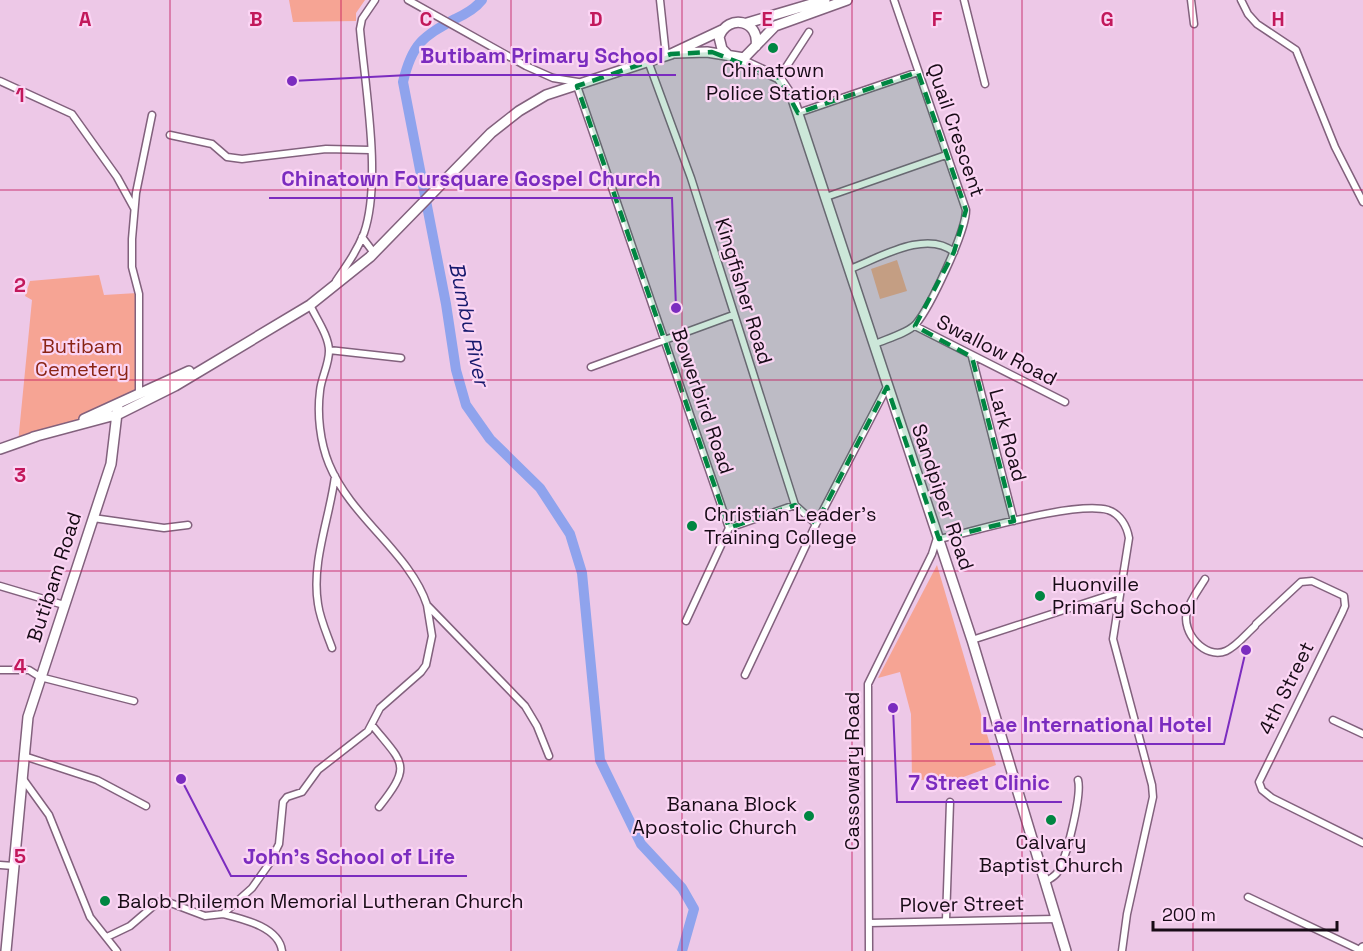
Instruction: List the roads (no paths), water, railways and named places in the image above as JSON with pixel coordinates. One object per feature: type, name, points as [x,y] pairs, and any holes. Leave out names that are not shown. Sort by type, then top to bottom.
[{"type":"street","points":[[329,291],[356,252],[362,237],[373,183],[360,29],[362,19],[375,0]]},
{"type":"street","points":[[408,0],[553,78],[567,82],[590,81]]},
{"type":"street","points":[[660,0],[668,55]]},
{"type":"street","points":[[0,449],[114,412],[138,399],[175,386],[310,305],[374,253],[491,133],[519,111],[546,95],[668,55],[722,30],[735,21],[747,23],[825,0]]},
{"type":"street","points":[[668,55],[707,52],[734,58],[755,48],[767,31],[784,21],[847,0]]},
{"type":"street","name":"Quail Crescent","points":[[894,0],[966,210],[963,230],[954,252],[915,326]]},
{"type":"street","points":[[964,0],[985,84]]},
{"type":"street","points":[[1191,0],[1194,24]]},
{"type":"street","points":[[1241,0],[1248,14],[1257,24],[1296,50],[1335,147],[1363,202]]},
{"type":"street","points":[[747,23],[756,34],[755,48],[762,69]]},
{"type":"street","points":[[722,30],[720,45],[734,58]]},
{"type":"street","points":[[778,78],[809,32]]},
{"type":"street","name":"Sandpiper Road","points":[[734,58],[778,78],[790,92],[798,113],[972,640],[1066,951]]},
{"type":"street","name":"Kingfisher Road","points":[[648,61],[691,178],[795,505],[816,524]]},
{"type":"street","points":[[798,113],[918,72]]},
{"type":"street","points":[[0,81],[72,114],[117,177],[135,209]]},
{"type":"street","name":"Bowerbird Road","points":[[577,86],[729,528]]},
{"type":"street","points":[[111,464],[121,422],[138,399],[139,294],[132,256],[135,209],[152,115]]},
{"type":"street","points":[[170,135],[212,144],[227,157],[242,159],[326,149],[370,150]]},
{"type":"street","points":[[826,198],[946,155]]},
{"type":"street","points":[[362,237],[374,253]]},
{"type":"street","points":[[850,269],[922,244],[941,244],[954,252]]},
{"type":"street","points":[[223,914],[252,888],[269,864],[279,844],[283,802],[287,797],[302,792],[318,770],[368,731],[380,708],[414,680],[426,664],[432,636],[423,593],[405,565],[350,502],[335,476],[324,447],[319,417],[319,392],[329,351],[310,305]]},
{"type":"street","points":[[591,367],[733,315]]},
{"type":"street","points":[[875,344],[915,326]]},
{"type":"street","name":"Swallow Road","points":[[915,326],[972,357],[1065,402]]},
{"type":"street","points":[[329,351],[401,358]]},
{"type":"street","name":"Lark Road","points":[[972,357],[1014,520]]},
{"type":"street","points":[[745,675],[816,524],[887,387]]},
{"type":"street","name":"Butibam Road","points":[[6,951],[28,717],[111,464],[114,412]]},
{"type":"street","points":[[332,648],[317,603],[318,564],[332,507],[335,476]]},
{"type":"street","points":[[686,621],[729,528],[795,505]]},
{"type":"street","points":[[938,537],[1014,520],[1074,510],[1107,510],[1113,513],[1127,529],[1129,538],[1113,639],[1152,785],[1153,797],[1122,951]]},
{"type":"street","points":[[93,518],[164,528],[188,525]]},
{"type":"street","name":"Cassowary Road","points":[[869,951],[868,684],[932,554],[938,537]]},
{"type":"street","name":"4th Street","points":[[1205,579],[1192,600],[1186,618],[1191,635],[1200,645],[1212,652],[1226,651],[1301,582],[1312,581],[1344,596],[1345,606],[1342,613],[1259,782],[1262,790],[1272,798],[1363,843]]},
{"type":"street","points":[[0,586],[64,604]]},
{"type":"street","points":[[972,640],[1119,592]]},
{"type":"street","points":[[427,605],[525,706],[537,726],[549,756]]},
{"type":"street","points":[[0,670],[29,670],[40,677],[134,701]]},
{"type":"street","points":[[1333,720],[1363,734]]},
{"type":"street","points":[[372,724],[396,755],[401,769],[397,784],[379,807]]},
{"type":"street","points":[[24,756],[97,780],[146,806]]},
{"type":"street","points":[[23,779],[49,815],[90,916],[117,951]]},
{"type":"street","points":[[1045,882],[1055,876],[1062,862],[1078,800],[1078,780]]},
{"type":"street","points":[[946,920],[950,802]]},
{"type":"street","points":[[0,865],[14,866]]},
{"type":"street","points":[[1248,897],[1362,950]]},
{"type":"street","points":[[107,937],[130,927],[158,902],[168,902],[206,916],[223,914],[240,918],[274,934],[281,942],[282,951]]},
{"type":"street","name":"Plover Street","points":[[869,922],[1056,920]]},
{"type":"waterway","name":"Bumbu River","points":[[482,0],[470,11],[434,31],[420,43],[410,59],[403,82],[446,304],[456,370],[466,405],[490,439],[540,488],[570,534],[582,573],[600,760],[641,844],[682,888],[694,909],[682,951]]},
{"type":"place","name":"Chinatown Police Station","points":[[773,48]]},
{"type":"place","name":"Butibam Primary School","points":[[292,81]]},
{"type":"place","name":"Chinatown Foursquare Gospel Church","points":[[676,308]]},
{"type":"place","name":"Christian Leader's Training College","points":[[692,526]]},
{"type":"place","name":"Huonville Primary School","points":[[1040,596]]},
{"type":"place","name":"Lae International Hotel","points":[[1246,650]]},
{"type":"place","name":"7 Street Clinic","points":[[893,708]]},
{"type":"place","name":"John's School of Life","points":[[181,779]]},
{"type":"place","name":"Banana Block Apostolic Church","points":[[809,816]]},
{"type":"place","name":"Calvary Baptist Church","points":[[1051,820]]},
{"type":"place","name":"Balob Philemon Memorial Lutheran Church","points":[[105,901]]},
{"type":"park label","name":"Butibam Cemetery","points":[[82,358]]}]
